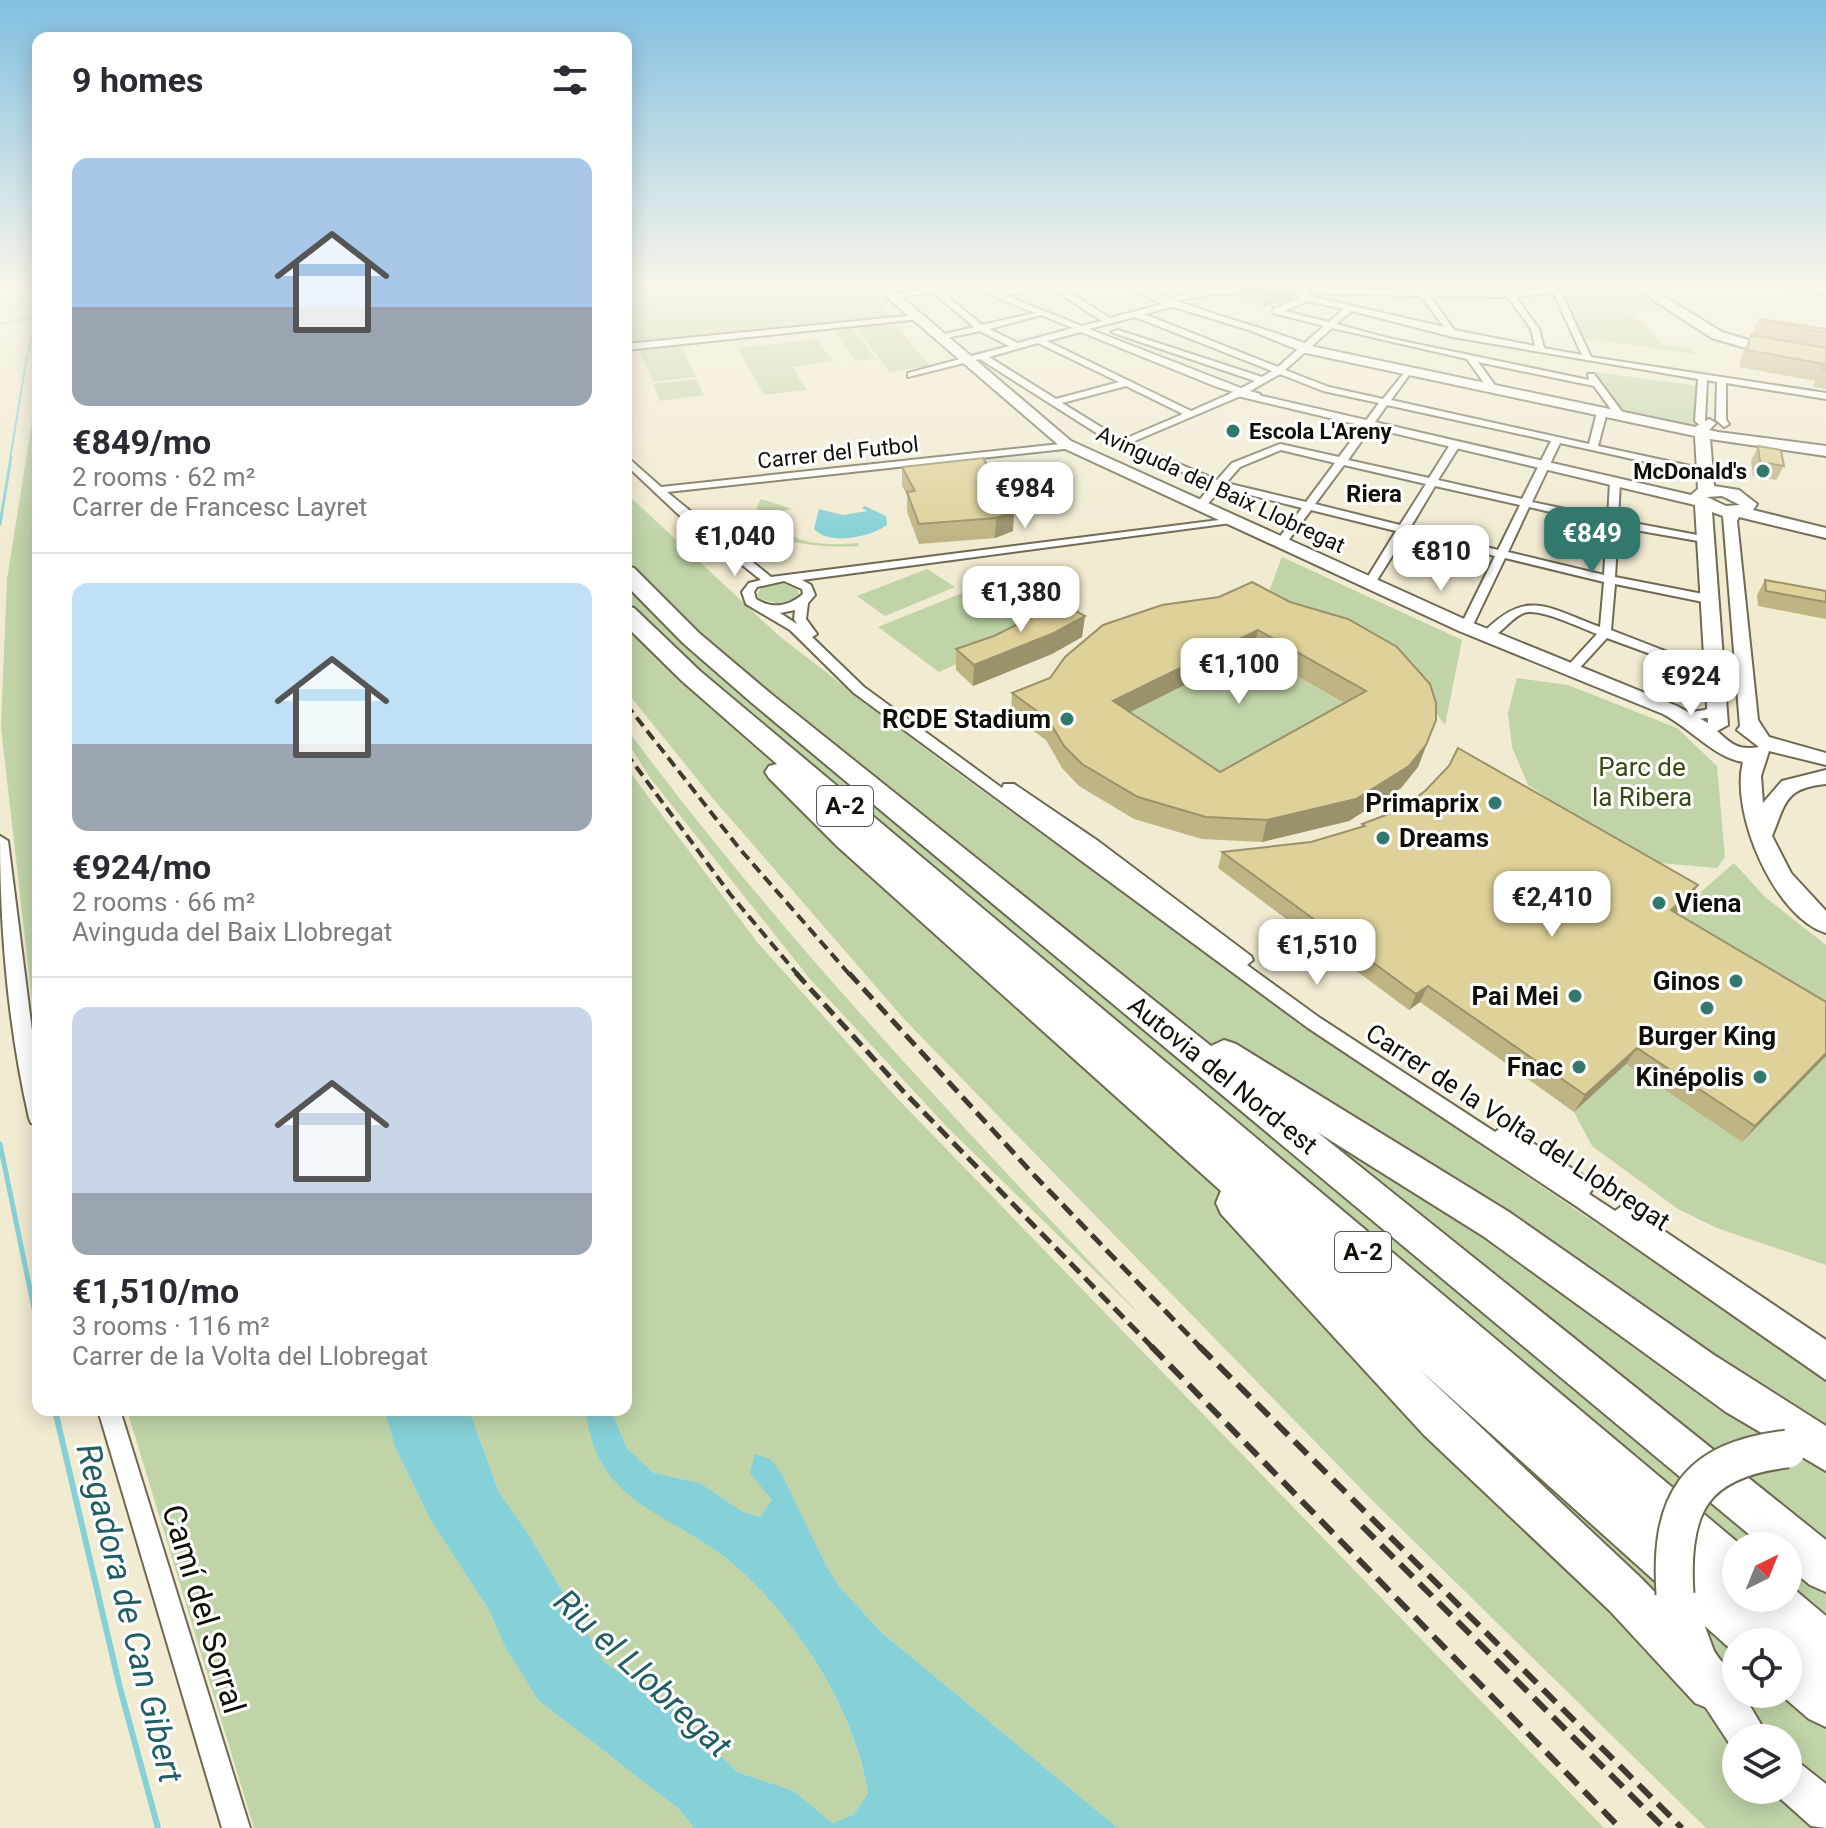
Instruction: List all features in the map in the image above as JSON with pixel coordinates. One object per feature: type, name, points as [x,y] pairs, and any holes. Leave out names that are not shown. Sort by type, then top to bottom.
[{"type":"highway","name":"Autovia del Nord-est","points":[[632,579],[717,660],[1826,1569]]},
{"type":"highway","name":"Autovia del Nord-est","points":[[632,619],[697,682],[1722,1559]]},
{"type":"highway","points":[[697,682],[819,813],[1742,1628]]},
{"type":"highway","points":[[950,851],[1274,1088],[1495,1223],[1735,1395],[1826,1452]]},
{"type":"highway","points":[[1119,1078],[1428,1409],[1626,1595],[1712,1686]]},
{"type":"highway","points":[[1785,1612],[1826,1647]]},
{"type":"highway","points":[[1802,1681],[1826,1702]]},
{"type":"main road","name":"Avinguda del Baix Llobregat","points":[[984,368],[1053,436],[1069,446],[1486,636],[1680,713],[1714,723]]},
{"type":"main road","points":[[1396,368],[1621,417],[1729,432],[1826,451]]},
{"type":"main road","points":[[1240,391],[1455,445],[1546,463],[1614,468],[1826,533]]},
{"type":"main road","points":[[1370,423],[1546,463]]},
{"type":"main road","points":[[1704,428],[1704,539],[1714,723],[1727,751],[1826,759]]},
{"type":"main road","points":[[1704,496],[1719,442],[1729,432]]},
{"type":"main road","points":[[1704,496],[1737,507],[1826,517]]},
{"type":"main road","points":[[1737,507],[1729,521],[1748,720],[1756,751],[1761,835],[1781,879],[1826,924]]},
{"type":"main road","points":[[1714,723],[1736,726],[1756,751],[1826,771]]},
{"type":"main road","points":[[1761,835],[1775,796],[1798,782],[1826,777]]},
{"type":"main road","points":[[1739,1724],[1712,1686],[1688,1639],[1675,1594],[1671,1548],[1677,1518],[1700,1479],[1729,1459],[1756,1451],[1787,1449],[1826,1452]]},
{"type":"main road","points":[[1802,1791],[1826,1811]]},
{"type":"street","points":[[911,375],[952,368]]},
{"type":"street","points":[[995,368],[1019,377],[1053,403],[1122,443],[1219,484],[1610,580],[1708,599]]},
{"type":"street","points":[[1096,368],[1191,414]]},
{"type":"street","points":[[1183,368],[1240,391]]},
{"type":"street","points":[[1221,368],[1262,380]]},
{"type":"street","points":[[1275,368],[1326,389],[1593,447],[1614,468],[1705,472]]},
{"type":"street","points":[[1478,368],[1492,388]]},
{"type":"street","points":[[1520,368],[1597,384]]},
{"type":"street","points":[[1589,368],[1621,417]]},
{"type":"street","points":[[1652,368],[1826,396]]},
{"type":"street","points":[[1122,443],[1191,414],[1279,370]]},
{"type":"street","points":[[1281,543],[1408,371]]},
{"type":"street","points":[[1703,376],[1700,421],[1704,428]]},
{"type":"street","points":[[1722,379],[1721,420],[1729,432]]},
{"type":"street","points":[[1053,403],[1126,383]]},
{"type":"street","points":[[1593,447],[1602,412]]},
{"type":"street","points":[[1466,627],[1557,439]]},
{"type":"street","points":[[1370,583],[1455,445]]},
{"type":"street","name":"Carrer del Futbol","points":[[658,490],[1069,446]]},
{"type":"street","points":[[1200,506],[1236,465],[1273,448],[1613,523],[1704,539]]},
{"type":"street","points":[[1546,463],[1704,496]]},
{"type":"street","points":[[632,465],[658,490],[767,579]]},
{"type":"street","points":[[1570,670],[1604,632],[1610,580],[1614,468]]},
{"type":"street","points":[[828,575],[805,599],[784,609],[764,608],[752,603],[748,592],[753,585],[767,579],[828,575],[1231,520]]},
{"type":"street","points":[[788,578],[805,585],[805,599]]},
{"type":"street","name":"Carrer de la Volta del Llobregat","points":[[805,599],[800,619],[807,629],[838,662],[879,695],[1059,820],[1300,1000],[1564,1174],[1826,1353]]},
{"type":"street","points":[[1486,636],[1527,607],[1542,609],[1713,672]]},
{"type":"street","name":"Carrer de la Volta del Llobregat","points":[[764,608],[794,627],[859,690],[1314,1023],[1586,1202],[1826,1369]]},
{"type":"street","points":[[0,841],[32,1092]]},
{"type":"street","name":"Camí del Sorral","points":[[111,1416],[236,1828]]},
{"type":"green space","points":[[647,368],[692,368],[696,377],[653,382]]},
{"type":"green space","points":[[749,368],[793,368],[807,390],[764,395]]},
{"type":"green space","points":[[887,368],[915,368],[890,372]]},
{"type":"green space","points":[[1594,372],[1699,386],[1698,428],[1625,413]]},
{"type":"green space","points":[[696,379],[704,395],[660,401],[653,384]]},
{"type":"green space","points":[[32,422],[32,1001],[1,727],[7,579]]},
{"type":"green space","points":[[632,499],[778,635],[940,760],[1306,1027],[1826,1379],[1826,1828],[1706,1828],[1373,1501],[904,1019],[710,795],[632,698]]},
{"type":"green space","points":[[761,499],[792,509],[776,512],[774,520],[782,529],[801,540],[858,543],[859,546],[811,545],[773,535],[761,527],[756,515]]},
{"type":"green space","points":[[1282,557],[1462,640],[1445,725],[1401,665],[1267,597]]},
{"type":"green space","points":[[927,569],[955,587],[885,616],[857,596]]},
{"type":"green space","points":[[1002,577],[1064,616],[939,672],[878,627]]},
{"type":"green space","points":[[778,582],[797,587],[799,596],[781,604],[760,599],[757,595],[762,586]]},
{"type":"green space","points":[[1253,651],[1359,712],[1215,794],[1110,722]]},
{"type":"green space","name":"Parc de la Ribera","points":[[1517,678],[1568,685],[1677,728],[1717,766],[1725,857],[1717,868],[1660,863],[1597,830],[1528,785],[1512,747],[1508,713]]},
{"type":"green space","points":[[632,736],[747,882],[811,957],[942,1104],[1144,1319],[948,1128],[810,979],[651,779],[632,749]]},
{"type":"green space","points":[[632,775],[757,942],[895,1096],[1604,1828],[1118,1828],[881,1632],[839,1586],[782,1474],[751,1472],[772,1500],[761,1517],[743,1512],[700,1483],[654,1473],[627,1448],[614,1416],[632,1416]]},
{"type":"green space","points":[[1734,863],[1765,897],[1826,945],[1826,1026],[1661,927]]},
{"type":"green space","points":[[1826,1053],[1826,1265],[1717,1228],[1678,1209],[1592,1146],[1574,1112],[1626,1064],[1742,1142]]},
{"type":"green space","points":[[129,1416],[386,1416],[395,1447],[431,1521],[489,1610],[505,1647],[538,1700],[680,1810],[694,1828],[254,1828]]},
{"type":"green space","points":[[471,1416],[586,1416],[593,1443],[606,1468],[623,1489],[740,1570],[784,1617],[804,1644],[838,1702],[861,1764],[868,1795],[853,1815],[832,1823],[794,1791],[737,1772],[676,1710],[605,1663],[529,1535],[499,1492]]},
{"type":"water","points":[[865,506],[886,516],[887,525],[850,538],[830,537],[814,529],[819,509],[843,515],[867,511],[862,508]]},
{"type":"water","points":[[386,1416],[471,1416],[499,1492],[529,1535],[605,1663],[676,1710],[737,1772],[794,1791],[832,1823],[853,1815],[868,1794],[851,1732],[822,1672],[784,1617],[740,1570],[716,1550],[623,1490],[606,1470],[593,1444],[586,1416],[614,1416],[627,1448],[654,1473],[700,1483],[743,1512],[760,1517],[772,1500],[750,1473],[755,1454],[770,1459],[782,1474],[839,1586],[881,1632],[1118,1828],[694,1828],[680,1810],[538,1700],[505,1647],[489,1610],[431,1521],[395,1447]]},
{"type":"building","points":[[1758,446],[1781,450],[1784,466],[1760,462]]},
{"type":"building","points":[[983,458],[1014,511],[996,518],[919,524],[907,492],[915,491],[902,467]]},
{"type":"building","points":[[1765,580],[1826,591],[1826,602],[1766,591]]},
{"type":"building","name":"RCDE Stadium","points":[[1252,582],[1290,602],[1348,619],[1397,647],[1430,684],[1436,703],[1436,720],[1426,745],[1409,766],[1356,799],[1267,820],[1206,817],[1138,797],[1082,764],[1064,746],[1048,719],[1012,693],[1050,678],[1065,657],[1103,625],[1162,605],[1219,597]],"holes":[[[1258,630],[1366,691],[1220,772],[1113,701]]]},
{"type":"building","points":[[1061,603],[1085,616],[1054,633],[974,665],[956,649],[994,636]]},
{"type":"building","points":[[1458,748],[1698,885],[1671,910],[1826,1002],[1826,1053],[1755,1126],[1637,1048],[1585,1095],[1428,986],[1416,994],[1222,852],[1311,842],[1365,826],[1362,824],[1399,810],[1425,791],[1449,766]]},
{"type":"waterway","points":[[10,459],[25,368]]},
{"type":"waterway","points":[[0,524],[11,457]]},
{"type":"waterway","name":"Regadora de Can Gibert","points":[[0,1144],[32,1299]]},
{"type":"waterway","name":"Regadora de Can Gibert","points":[[56,1416],[120,1688],[158,1828]]},
{"type":"railway","points":[[632,712],[739,848],[850,975]]},
{"type":"railway","points":[[632,761],[730,894],[798,975]]},
{"type":"railway","points":[[796,973],[903,1091],[1153,1348]]},
{"type":"railway","points":[[849,973],[1032,1173],[1201,1348]]},
{"type":"railway","points":[[1151,1346],[1620,1828]]},
{"type":"railway","points":[[1201,1348],[1682,1828]]},
{"type":"railway","points":[[1362,1526],[1664,1828]]},
{"type":"place","name":"Escola L'Areny","points":[[1233,431]]},
{"type":"place","name":"McDonald's","points":[[1763,471]]},
{"type":"place","name":"RCDE Stadium","points":[[1067,719]]},
{"type":"place","name":"Primaprix","points":[[1495,803]]},
{"type":"place","name":"Dreams","points":[[1383,838]]},
{"type":"place","name":"Viena","points":[[1659,903]]},
{"type":"place","name":"Ginos","points":[[1736,981]]},
{"type":"place","name":"Pai Mei","points":[[1575,996]]},
{"type":"place","name":"Burger King","points":[[1707,1008]]},
{"type":"place","name":"Fnac","points":[[1579,1067]]},
{"type":"place","name":"Kinépolis","points":[[1760,1077]]},
{"type":"district","name":"Riera","points":[[1374,494]]},
{"type":"water label","name":"Riu el Llobregat","points":[[643,1673]]}]
